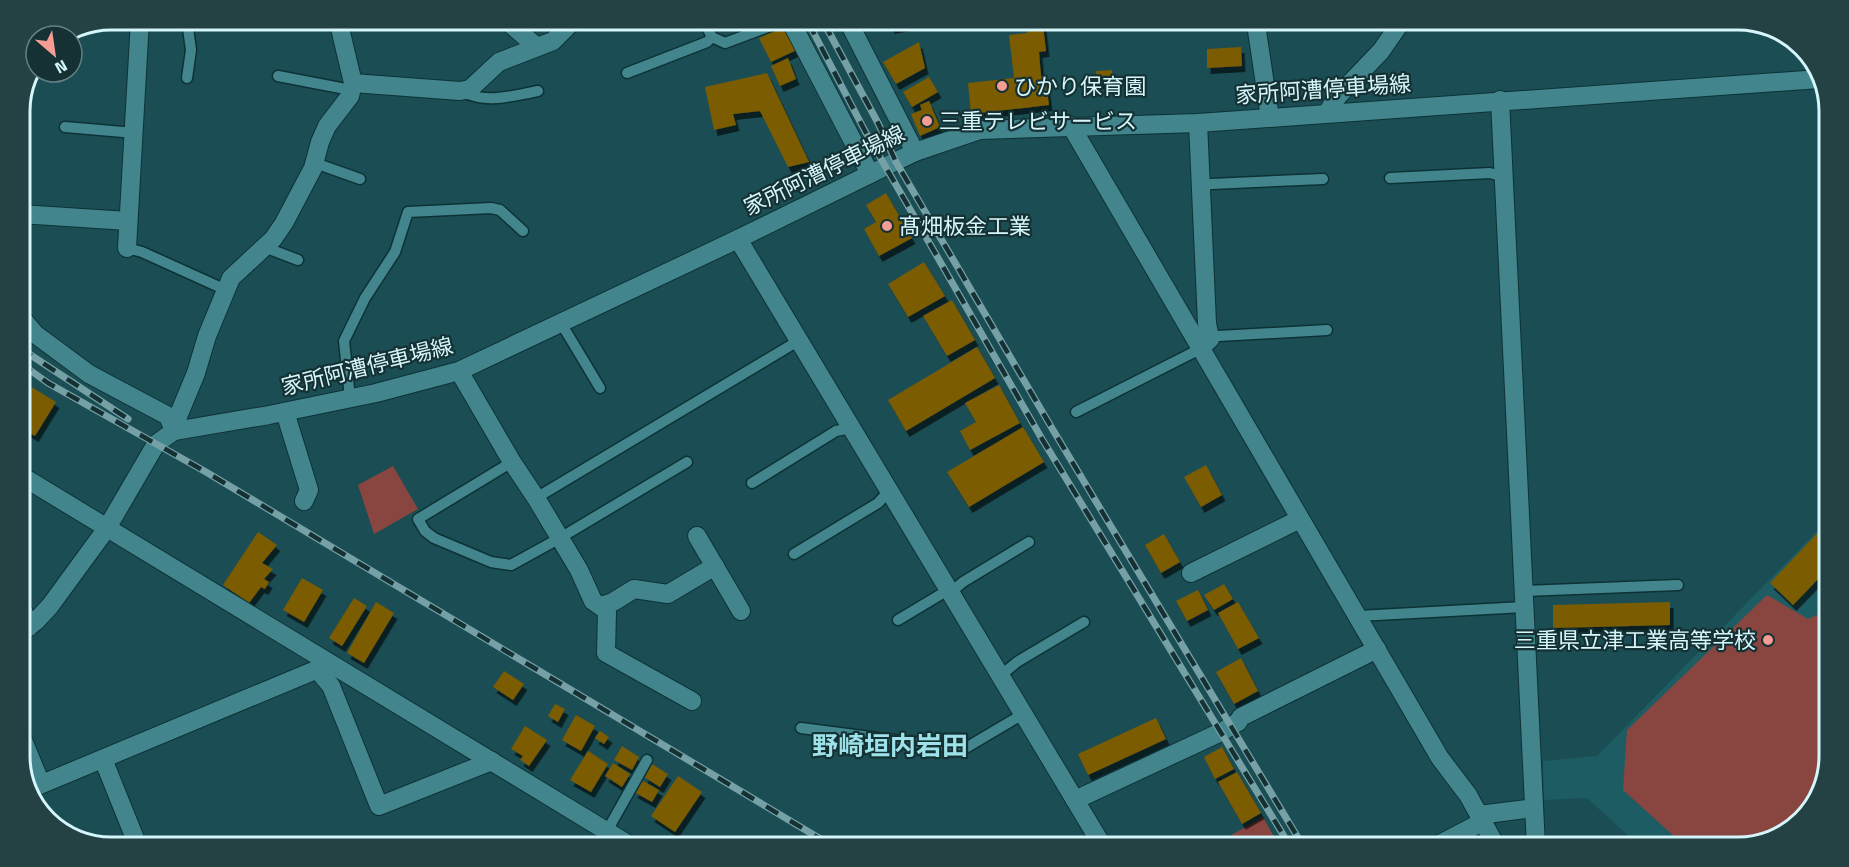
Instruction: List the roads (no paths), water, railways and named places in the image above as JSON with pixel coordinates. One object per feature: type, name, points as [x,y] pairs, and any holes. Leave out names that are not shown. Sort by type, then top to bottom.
[{"type":"street","points":[[127,248],[140,30]]},
{"type":"street","points":[[30,624],[50,606],[107,528],[156,444],[174,431],[207,336],[231,278],[264,248],[284,223],[315,163],[327,126],[345,104],[352,87],[340,30]]},
{"type":"street","points":[[517,30],[537,47]]},
{"type":"street","points":[[352,87],[460,91],[470,88],[499,62],[553,41],[564,30]]},
{"type":"street","points":[[795,30],[870,174]]},
{"type":"street","points":[[853,30],[915,152]]},
{"type":"street","points":[[1257,30],[1270,118]]},
{"type":"street","points":[[1327,113],[1338,96],[1381,51],[1396,30]]},
{"type":"street","name":"家所阿漕停車場線","points":[[174,431],[350,398],[459,371],[915,152],[980,130],[1198,123],[1813,79]]},
{"type":"street","points":[[1500,100],[1535,837]]},
{"type":"street","points":[[1198,123],[1207,323],[1205,344]]},
{"type":"street","points":[[1071,126],[1205,344],[1300,519],[1440,758],[1468,795],[1491,837]]},
{"type":"street","points":[[30,215],[128,220]]},
{"type":"street","points":[[738,239],[1097,837]]},
{"type":"street","points":[[30,327],[89,374],[168,416],[174,431]]},
{"type":"street","points":[[459,371],[579,570],[593,601],[608,611],[598,650],[692,701]]},
{"type":"street","points":[[285,411],[309,490],[304,501]]},
{"type":"street","points":[[30,481],[323,666],[492,761],[616,837]]},
{"type":"street","points":[[1191,573],[1300,519]]},
{"type":"street","points":[[697,536],[741,610]]},
{"type":"street","points":[[601,606],[634,590],[668,594],[715,566]]},
{"type":"street","points":[[1075,800],[1221,732],[1238,722],[1240,717],[1377,649]]},
{"type":"street","points":[[36,787],[323,666]]},
{"type":"street","points":[[323,666],[379,806],[492,761]]},
{"type":"street","points":[[103,759],[134,837]]},
{"type":"street","points":[[1451,837],[1480,819],[1534,808]]},
{"type":"lane","points":[[187,78],[191,50],[188,30]]},
{"type":"lane","points":[[708,30],[712,37],[724,43],[759,30]]},
{"type":"lane","points":[[627,73],[707,42],[712,37]]},
{"type":"lane","points":[[278,76],[352,87]]},
{"type":"lane","points":[[460,91],[481,99],[492,99],[538,91]]},
{"type":"lane","points":[[65,127],[135,133]]},
{"type":"lane","points":[[315,163],[360,179]]},
{"type":"lane","points":[[1389,178],[1490,173],[1504,177]]},
{"type":"lane","points":[[1201,186],[1323,178]]},
{"type":"lane","points":[[350,398],[344,341],[365,298],[395,252],[408,212],[491,208],[500,210],[523,231]]},
{"type":"lane","points":[[127,248],[226,290]]},
{"type":"lane","points":[[264,248],[298,260]]},
{"type":"lane","points":[[561,323],[600,388]]},
{"type":"lane","points":[[1076,412],[1218,336],[1328,330]]},
{"type":"lane","points":[[536,498],[798,341]]},
{"type":"lane","points":[[752,483],[836,431],[851,428]]},
{"type":"lane","points":[[512,462],[418,519],[425,531],[434,538],[491,562],[511,565],[687,462]]},
{"type":"lane","points":[[794,554],[878,503],[889,491]]},
{"type":"lane","points":[[898,620],[1029,542]]},
{"type":"lane","points":[[1358,616],[1678,585]]},
{"type":"lane","points":[[1000,676],[1017,662],[1084,622]]},
{"type":"lane","points":[[801,728],[964,749],[1023,714]]},
{"type":"lane","points":[[607,831],[647,760]]},
{"type":"railway","points":[[812,30],[865,131],[1042,439],[1285,837]]},
{"type":"railway","points":[[828,30],[878,123],[896,162],[1053,430],[1298,837]]},
{"type":"railway","points":[[30,355],[128,419]]},
{"type":"railway","points":[[30,370],[48,383],[206,472],[817,837]]},
{"type":"place","name":"ひかり保育園","points":[[1002,86]]},
{"type":"place","name":"三重テレビサービス","points":[[927,121]]},
{"type":"place","name":"髙畑板金工業","points":[[887,226]]},
{"type":"place","name":"三重県立津工業高等学校","points":[[1768,640]]},
{"type":"district","name":"野崎垣内岩田","points":[[890,745]]}]
